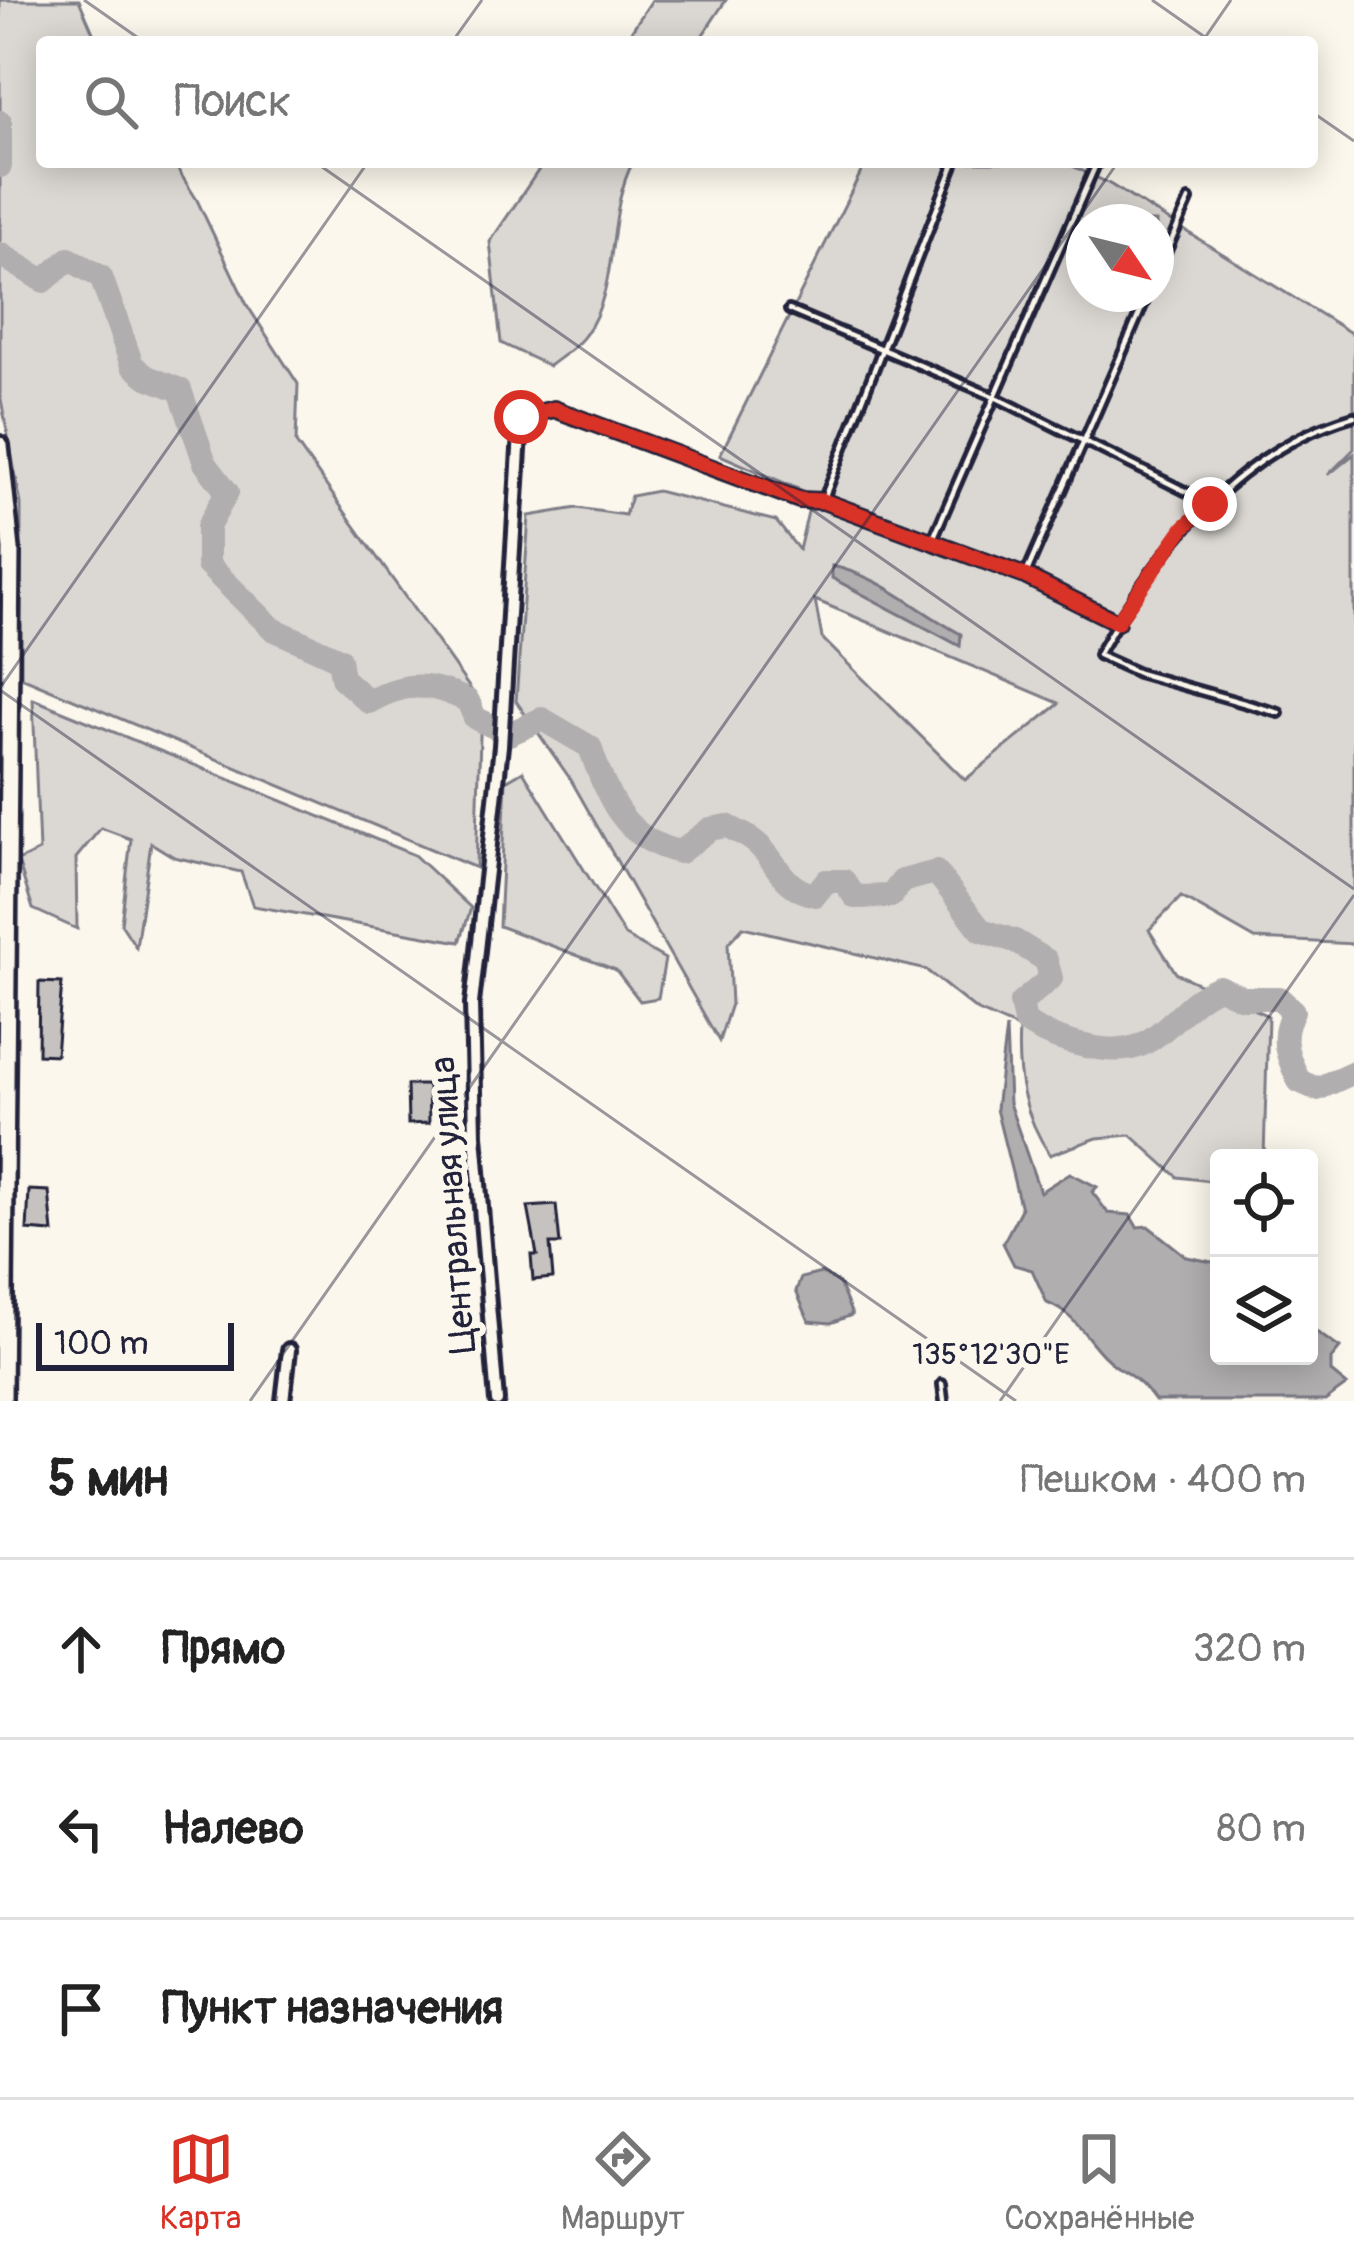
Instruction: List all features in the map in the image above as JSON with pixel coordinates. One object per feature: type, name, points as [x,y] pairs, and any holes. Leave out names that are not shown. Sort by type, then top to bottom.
[{"type":"main road","points":[[0,445],[11,549],[3,1401]]},
{"type":"street","name":"Центральная улица","points":[[496,1401],[475,1135],[472,1004],[501,746],[521,417],[554,409],[800,500],[823,501]]},
{"type":"street","points":[[823,501],[1025,576],[1117,622]]},
{"type":"street","points":[[283,1401],[289,1350]]},
{"type":"lane","points":[[823,501],[953,168]]},
{"type":"lane","points":[[932,541],[1094,168]]},
{"type":"lane","points":[[1174,236],[1190,200]]},
{"type":"lane","points":[[789,310],[994,397],[1210,504]]},
{"type":"lane","points":[[1025,576],[1140,312]]},
{"type":"lane","points":[[1279,713],[1138,673],[1099,655],[1184,527],[1244,472],[1300,438],[1354,416]]},
{"type":"lane","points":[[942,1384],[944,1401]]},
{"type":"shaded area","points":[[0,0],[79,0],[94,36],[36,36],[36,168],[177,168],[197,200],[247,305],[298,384],[296,443],[481,704],[476,868],[21,677],[21,504],[0,394]]},
{"type":"shaded area","points":[[652,0],[726,0],[702,36],[628,36]]},
{"type":"shaded area","points":[[540,168],[630,168],[596,316],[582,339],[549,366],[501,343],[490,242]]},
{"type":"shaded area","points":[[863,168],[1077,168],[1142,204],[1066,204],[1066,312],[1174,312],[1174,224],[1354,335],[1354,449],[1328,475],[1354,454],[1354,944],[1255,939],[1181,897],[1149,930],[1176,973],[1268,1016],[1264,1149],[1210,1149],[1210,1181],[1178,1177],[1131,1135],[1097,1138],[1050,1155],[1024,1095],[1019,1029],[976,1010],[926,970],[743,927],[728,943],[731,1004],[719,1041],[571,780],[516,701],[529,516],[577,508],[625,515],[631,496],[657,491],[776,521],[799,550],[812,495],[720,455]],"holes":[[[815,600],[1059,704],[965,780],[822,638]]]},
{"type":"shaded area","points":[[832,566],[883,586],[961,634],[960,646],[832,578]]},
{"type":"shaded area","points":[[33,699],[414,855],[471,908],[460,942],[253,906],[241,872],[174,857],[151,843],[136,947],[121,924],[131,839],[101,828],[76,858],[77,929],[33,909],[18,861],[39,851]]},
{"type":"shaded area","points":[[523,771],[625,936],[665,959],[658,998],[640,1001],[616,970],[499,926],[506,781]]},
{"type":"shaded area","points":[[1006,1028],[1009,1103],[1040,1192],[1070,1173],[1097,1187],[1092,1192],[1108,1213],[1130,1215],[1137,1227],[1148,1226],[1187,1257],[1210,1262],[1210,1365],[1318,1365],[1318,1333],[1340,1348],[1331,1359],[1331,1372],[1347,1385],[1325,1401],[1155,1401],[1139,1382],[1110,1362],[1069,1316],[1047,1303],[1032,1270],[1014,1265],[1003,1243],[1021,1209],[996,1109]]},
{"type":"shaded area","points":[[821,1273],[839,1283],[852,1315],[831,1323],[809,1321],[796,1291],[801,1278]]},
{"type":"building","points":[[39,982],[62,983],[56,1055],[38,1054]]},
{"type":"building","points":[[407,1085],[428,1085],[429,1123],[408,1124]]},
{"type":"building","points":[[29,1190],[49,1191],[53,1232],[27,1230]]},
{"type":"building","points":[[556,1205],[560,1244],[550,1244],[553,1278],[533,1280],[531,1255],[537,1255],[528,1207]]},
{"type":"waterway","points":[[0,122],[0,166]]},
{"type":"waterway","points":[[0,254],[44,281],[69,259],[101,277],[132,365],[147,377],[180,390],[205,463],[227,492],[208,527],[208,565],[273,629],[339,659],[342,678],[369,702],[394,690],[429,687],[468,701],[475,718],[509,734],[542,719],[590,747],[620,814],[645,838],[680,852],[710,829],[727,826],[763,849],[794,886],[815,895],[826,881],[844,881],[855,897],[891,896],[902,881],[936,872],[981,930],[1015,941],[1046,960],[1051,978],[1021,1003],[1025,1022],[1050,1035],[1099,1048],[1130,1048],[1153,1038],[1219,987],[1243,998],[1279,998],[1293,1011],[1286,1047],[1299,1081],[1317,1089],[1354,1072]]},
{"type":"route","points":[[521,417],[554,409],[800,500],[823,501],[1025,576],[1117,622],[1184,527],[1210,504]]}]
